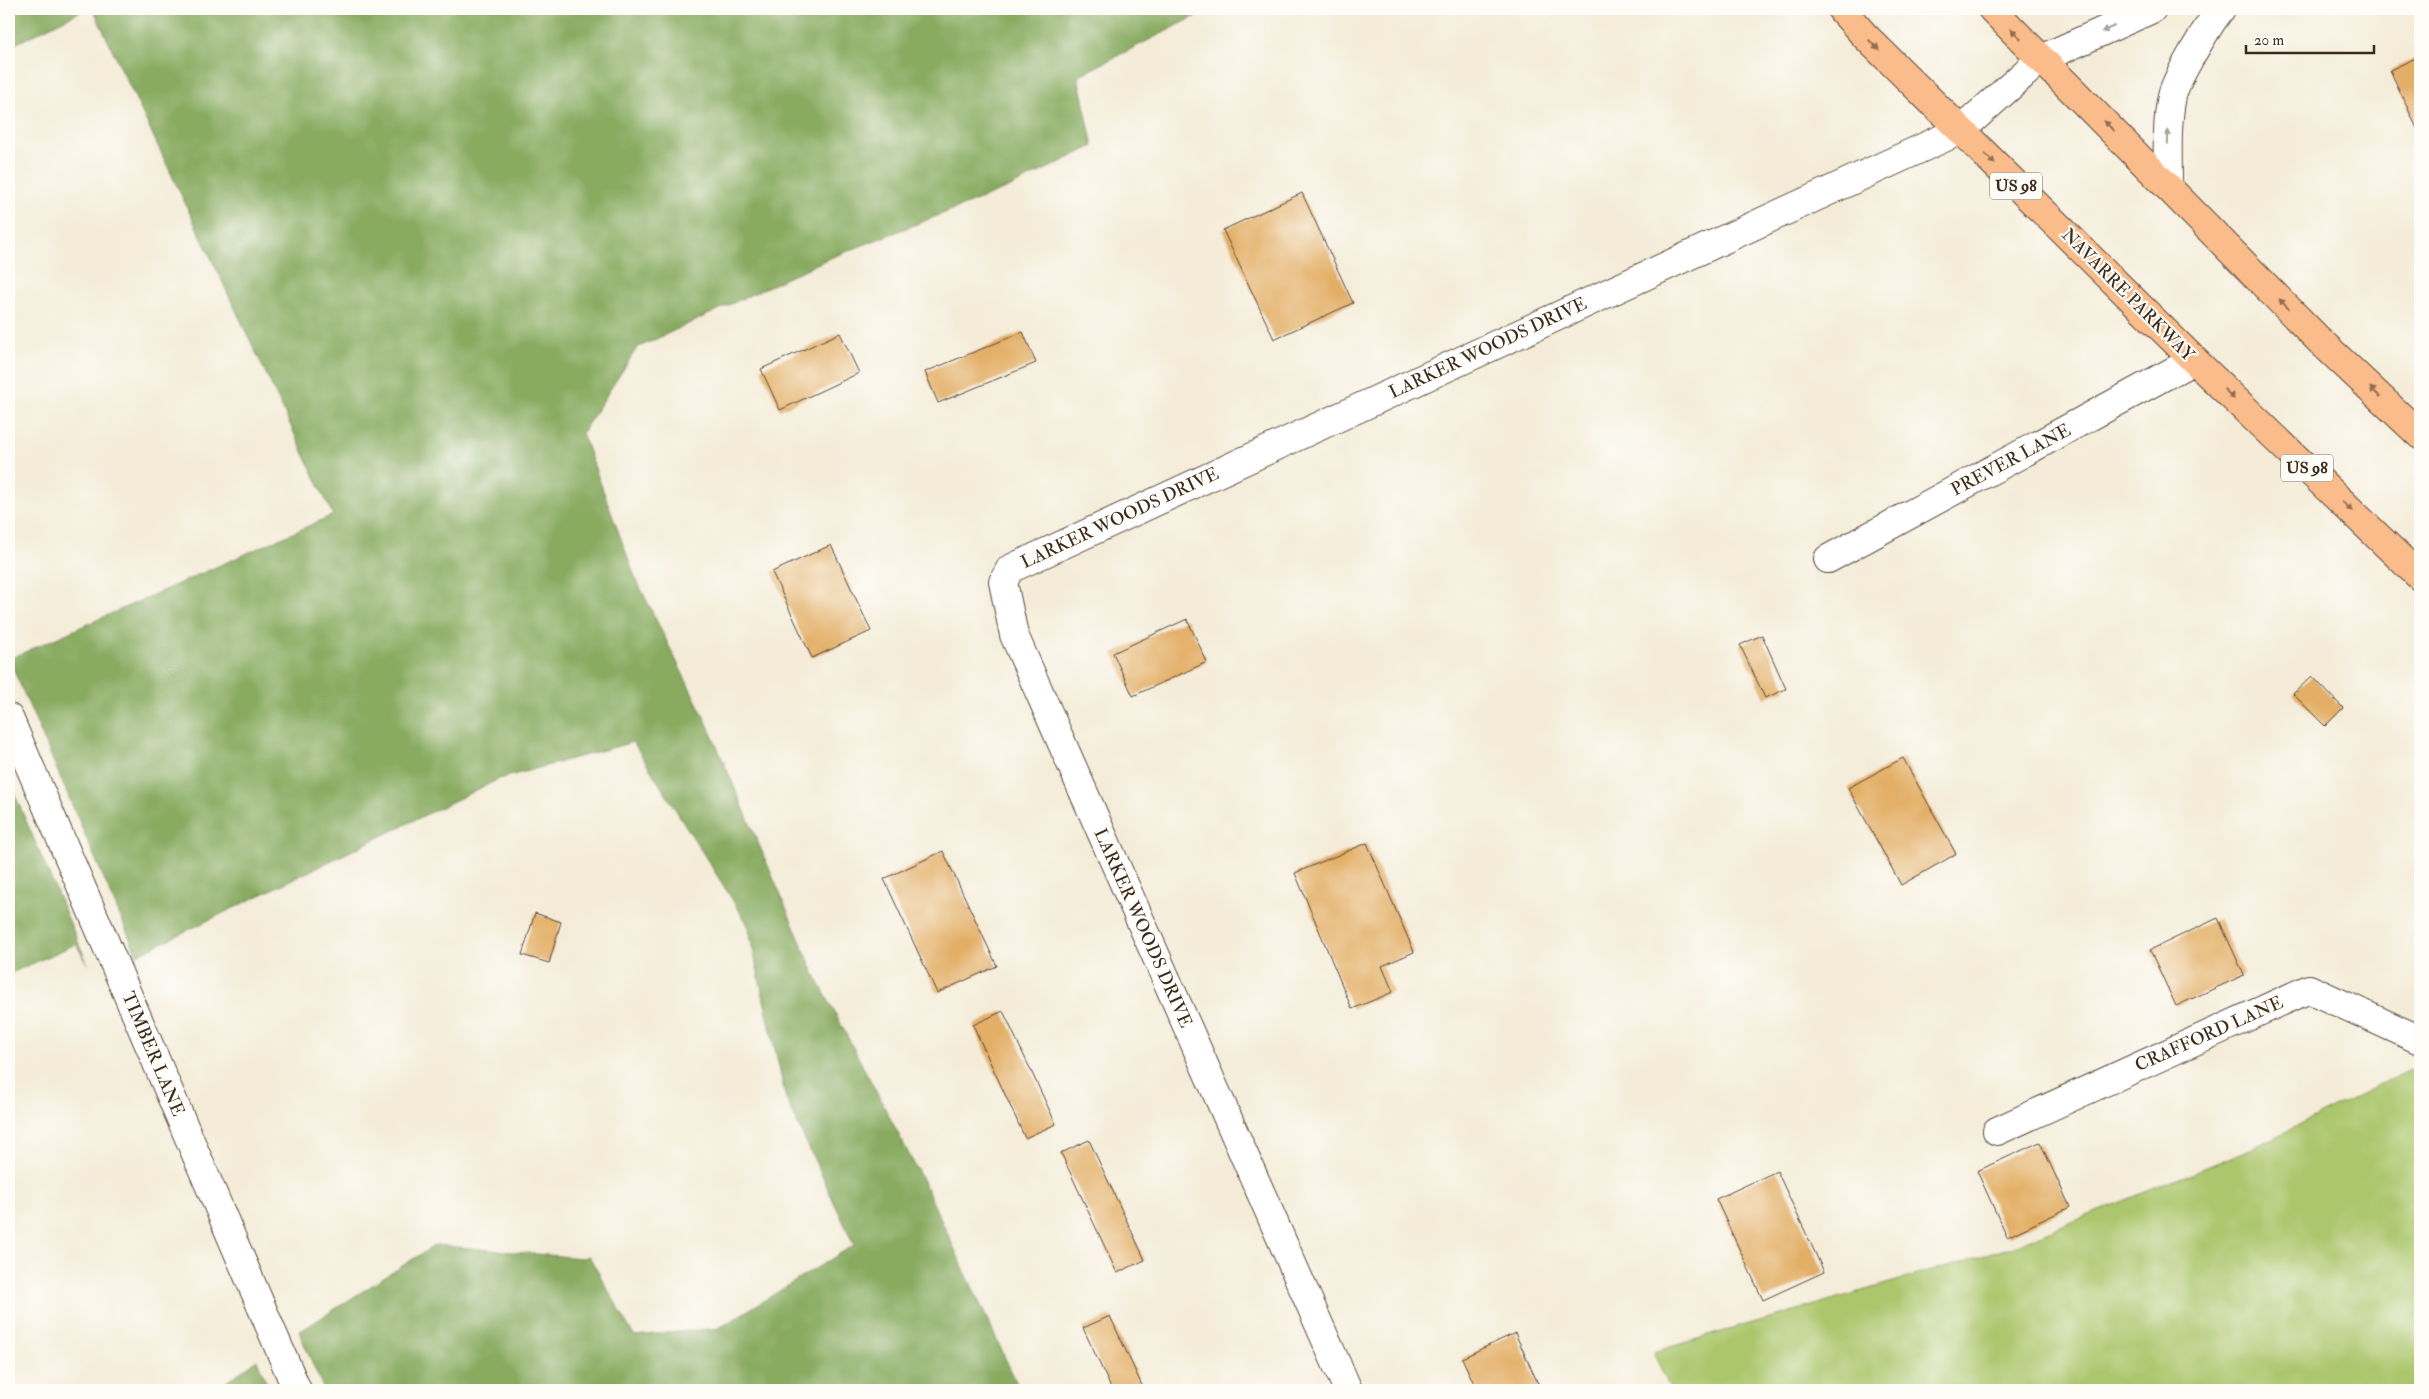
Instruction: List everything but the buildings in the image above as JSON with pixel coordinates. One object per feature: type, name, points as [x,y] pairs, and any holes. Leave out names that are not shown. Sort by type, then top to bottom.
[{"type":"highway","name":"NAVARRE PARKWAY","points":[[1841,9],[1865,36],[2194,360],[2420,576]]},
{"type":"highway","points":[[1992,9],[2168,185],[2318,339],[2420,435]]},
{"type":"street","name":"LARKER WOODS DRIVE","points":[[1348,1390],[1014,635],[1003,582],[1010,569],[1961,130],[2041,58],[2152,9]]},
{"type":"street","points":[[2168,185],[2167,132],[2172,94],[2211,20],[2221,9]]},
{"type":"street","name":"PREVER LANE","points":[[1828,559],[2194,360]]},
{"type":"street","name":"TIMBER LANE","points":[[9,718],[297,1390]]},
{"type":"street","name":"CRAFFORD LANE","points":[[1997,1131],[2309,989],[2420,1040]]},
{"type":"green space","points":[[9,9],[85,9],[9,47]]},
{"type":"green space","points":[[93,9],[1210,9],[1078,76],[1093,146],[1008,188],[825,260],[637,348],[582,433],[635,577],[706,721],[814,973],[923,1181],[1020,1390],[324,1390],[299,1332],[435,1245],[582,1258],[589,1256],[634,1336],[719,1328],[854,1245],[786,1099],[747,923],[633,742],[499,779],[137,955],[9,659],[333,515]]},
{"type":"green space","points":[[9,781],[88,965],[76,944],[9,974]]},
{"type":"green space","points":[[2420,1065],[2420,1390],[1671,1390],[1653,1352],[2006,1249],[2253,1148]]},
{"type":"green space","points":[[257,1360],[270,1390],[215,1390]]}]
